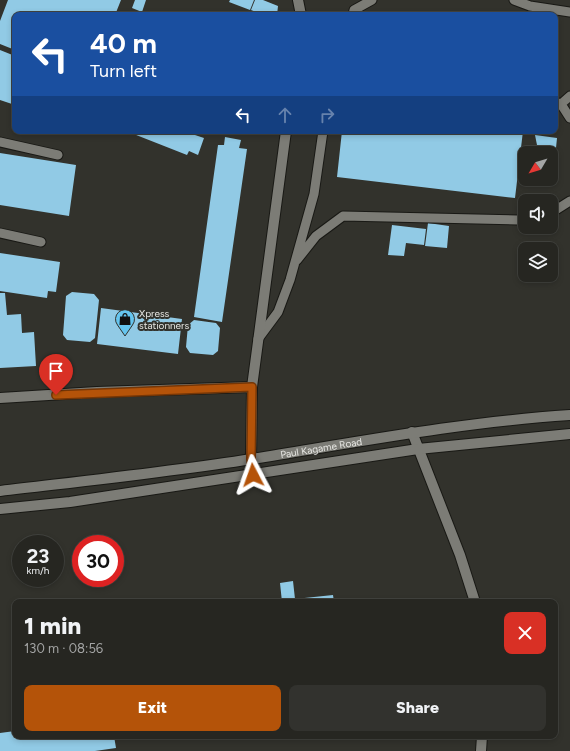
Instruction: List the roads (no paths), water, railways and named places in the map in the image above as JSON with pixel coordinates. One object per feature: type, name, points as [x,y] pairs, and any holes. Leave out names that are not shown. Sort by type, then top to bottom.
[{"type":"main road","points":[[298,0],[300,12]]},
{"type":"main road","points":[[253,475],[251,459],[252,387],[286,134]]},
{"type":"main road","points":[[0,398],[97,392],[252,387]]},
{"type":"main road","name":"Paul Kagame Road","points":[[0,491],[90,481],[251,459],[412,432],[570,415]]},
{"type":"main road","points":[[412,432],[460,555],[474,599]]},
{"type":"main road","points":[[0,509],[70,502],[418,450],[570,434]]},
{"type":"main road","points":[[481,751],[482,739]]},
{"type":"lane","points":[[354,12],[354,10],[372,0]]},
{"type":"lane","points":[[514,0],[530,7],[570,12]]},
{"type":"lane","points":[[570,96],[558,103],[570,118]]},
{"type":"lane","points":[[258,339],[278,312],[297,260],[314,194],[323,134]]},
{"type":"lane","points":[[0,142],[58,156]]},
{"type":"lane","points":[[558,209],[570,202]]},
{"type":"lane","points":[[297,260],[316,236],[343,216],[518,220]]},
{"type":"lane","points":[[0,233],[41,242]]},
{"type":"place","name":"Xpress stationners","points":[[125,336]]}]
